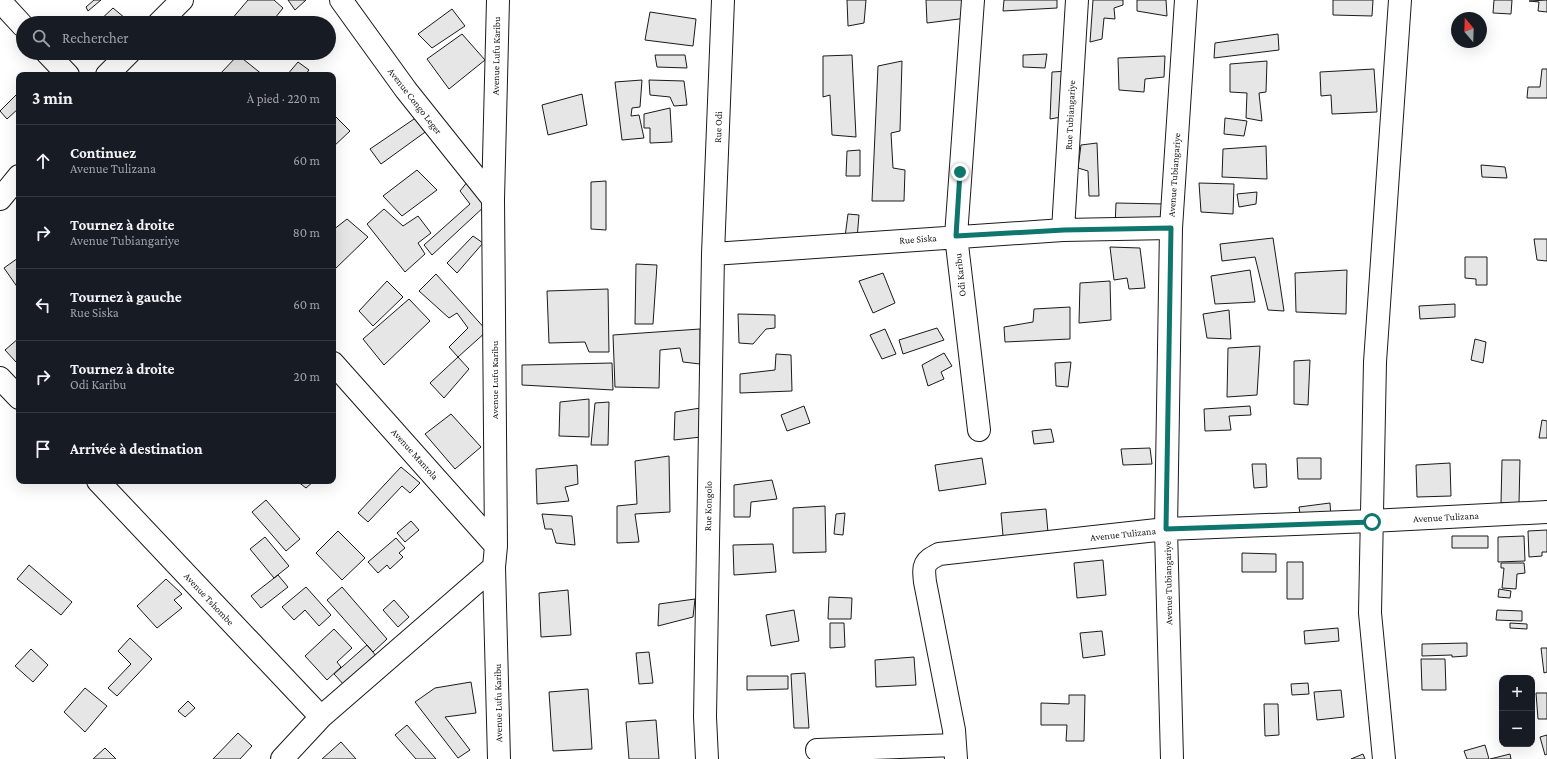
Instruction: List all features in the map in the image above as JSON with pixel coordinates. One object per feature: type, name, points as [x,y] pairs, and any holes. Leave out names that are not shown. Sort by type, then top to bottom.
[{"type":"street","points":[[166,16],[182,0]]},
{"type":"street","name":"Avenue Congo Leger","points":[[341,0],[406,90],[493,199]]},
{"type":"street","name":"Avenue Lufu Karibu","points":[[498,0],[493,199],[496,546],[494,567],[499,759]]},
{"type":"street","name":"Rue Odi","points":[[713,254],[723,0]]},
{"type":"street","name":"Odi Karibu","points":[[973,0],[956,236],[979,430]]},
{"type":"street","name":"Rue Tubiangariye","points":[[1064,230],[1077,0]]},
{"type":"street","name":"Avenue Tubiangariye","points":[[1172,759],[1166,529],[1171,228],[1186,0]]},
{"type":"street","points":[[1384,759],[1370,613],[1375,362],[1400,0]]},
{"type":"street","points":[[0,1],[16,18]]},
{"type":"street","points":[[54,60],[65,72]]},
{"type":"street","points":[[110,72],[122,60]]},
{"type":"street","points":[[0,199],[16,180]]},
{"type":"street","name":"Rue Siska","points":[[713,254],[956,236],[1064,230],[1171,228]]},
{"type":"street","name":"Rue Kongolo","points":[[707,759],[705,717],[713,254]]},
{"type":"street","name":"Avenue Mantola","points":[[336,366],[496,546]]},
{"type":"street","points":[[0,378],[16,395]]},
{"type":"street","name":"Avenue Tshombe","points":[[101,484],[322,717]]},
{"type":"street","name":"Avenue Tulizana","points":[[955,752],[954,730],[923,569],[926,561],[940,554],[1166,529],[1372,522],[1547,512]]},
{"type":"street","points":[[282,759],[322,717],[494,567]]},
{"type":"street","points":[[817,750],[955,752]]},
{"type":"building","points":[[94,0],[101,0],[88,11],[86,7]]},
{"type":"building","points":[[248,0],[274,0],[283,8],[277,16],[234,16]]},
{"type":"building","points":[[288,0],[306,0],[295,10]]},
{"type":"building","points":[[847,0],[866,0],[864,23],[848,26]]},
{"type":"building","points":[[926,0],[965,0],[967,18],[927,23]]},
{"type":"building","points":[[1004,0],[1057,0],[1057,8],[1003,11]]},
{"type":"building","points":[[1093,0],[1123,0],[1123,5],[1114,8],[1115,19],[1104,18],[1102,39],[1090,42]]},
{"type":"building","points":[[1137,0],[1166,0],[1167,16],[1137,11]]},
{"type":"building","points":[[1333,0],[1373,0],[1372,16],[1333,15]]},
{"type":"building","points":[[1494,0],[1512,0],[1511,14],[1493,13]]},
{"type":"building","points":[[1547,0],[1547,12],[1538,11],[1539,2],[1529,1]]},
{"type":"building","points":[[113,8],[123,16],[104,16]]},
{"type":"building","points":[[452,9],[465,26],[432,48],[418,34]]},
{"type":"building","points":[[650,12],[696,19],[693,46],[645,40]]},
{"type":"building","points":[[462,34],[485,60],[449,89],[427,59]]},
{"type":"building","points":[[1278,34],[1279,50],[1214,58],[1215,43]]},
{"type":"building","points":[[1047,54],[1045,68],[1023,67],[1023,55]]},
{"type":"building","points":[[655,55],[685,55],[687,68],[657,67]]},
{"type":"building","points":[[852,55],[856,137],[832,135],[830,95],[823,97],[823,56]]},
{"type":"building","points":[[1165,56],[1164,77],[1145,79],[1144,92],[1119,90],[1118,58]]},
{"type":"building","points":[[233,60],[244,60],[259,72],[222,72]]},
{"type":"building","points":[[902,61],[900,131],[891,133],[893,168],[905,170],[904,201],[872,201],[878,66]]},
{"type":"building","points":[[1267,61],[1266,92],[1259,93],[1262,121],[1246,118],[1247,93],[1230,92],[1230,64]]},
{"type":"building","points":[[298,62],[309,70],[307,72],[290,72]]},
{"type":"building","points":[[1374,69],[1377,112],[1332,114],[1331,95],[1321,96],[1320,72]]},
{"type":"building","points":[[1542,69],[1547,69],[1547,98],[1527,98],[1528,87],[1540,87]]},
{"type":"building","points":[[1068,71],[1067,116],[1050,119],[1052,72]]},
{"type":"building","points":[[642,80],[640,107],[632,108],[631,116],[639,115],[644,138],[622,140],[615,82]]},
{"type":"building","points":[[649,80],[684,81],[687,105],[674,106],[670,97],[650,95]]},
{"type":"building","points":[[582,94],[587,125],[548,135],[542,105]]},
{"type":"building","points":[[16,95],[16,111],[7,119],[0,111]]},
{"type":"building","points":[[670,108],[672,142],[650,143],[650,128],[644,128],[644,114]]},
{"type":"building","points":[[336,117],[350,131],[336,144]]},
{"type":"building","points":[[417,117],[428,130],[381,164],[370,149]]},
{"type":"building","points":[[1225,118],[1247,121],[1244,136],[1224,134]]},
{"type":"building","points":[[1097,143],[1099,196],[1089,196],[1088,171],[1078,168],[1081,145]]},
{"type":"building","points":[[1266,146],[1267,179],[1222,177],[1223,149]]},
{"type":"building","points":[[860,150],[860,176],[846,176],[847,151]]},
{"type":"building","points":[[1481,165],[1505,167],[1507,178],[1482,177]]},
{"type":"building","points":[[417,170],[437,190],[402,216],[383,196]]},
{"type":"building","points":[[468,181],[486,205],[432,255],[424,245],[470,204],[460,191]]},
{"type":"building","points":[[606,181],[606,230],[591,229],[591,182]]},
{"type":"building","points":[[1199,183],[1234,184],[1233,214],[1201,212]]},
{"type":"building","points":[[1257,192],[1256,204],[1239,207],[1237,194]]},
{"type":"building","points":[[1116,203],[1166,204],[1164,226],[1115,226]]},
{"type":"building","points":[[384,209],[403,226],[418,216],[431,233],[418,243],[425,254],[405,272],[367,224]]},
{"type":"building","points":[[848,214],[859,215],[857,239],[845,237]]},
{"type":"building","points":[[347,219],[368,237],[336,268],[336,228]]},
{"type":"building","points":[[473,236],[483,243],[457,273],[447,263]]},
{"type":"building","points":[[1273,238],[1284,311],[1268,310],[1255,257],[1222,261],[1220,244]]},
{"type":"building","points":[[1534,239],[1547,239],[1547,261],[1537,260]]},
{"type":"building","points":[[1110,247],[1140,248],[1145,288],[1129,289],[1127,278],[1114,280]]},
{"type":"building","points":[[1465,257],[1487,257],[1487,285],[1476,285],[1476,279],[1465,278]]},
{"type":"building","points":[[16,259],[16,285],[4,268]]},
{"type":"building","points":[[636,264],[657,265],[653,324],[635,324]]},
{"type":"building","points":[[1250,270],[1255,302],[1215,304],[1211,276]]},
{"type":"building","points":[[1347,270],[1346,314],[1296,312],[1295,273]]},
{"type":"building","points":[[883,273],[895,303],[873,313],[859,281]]},
{"type":"building","points":[[436,274],[487,331],[458,357],[449,347],[468,328],[457,313],[449,318],[419,291]]},
{"type":"building","points":[[387,281],[403,297],[373,326],[359,311]]},
{"type":"building","points":[[1110,281],[1111,320],[1079,323],[1080,283]]},
{"type":"building","points":[[608,289],[609,352],[589,352],[585,342],[549,343],[547,291]]},
{"type":"building","points":[[409,299],[430,321],[384,365],[363,339]]},
{"type":"building","points":[[1455,304],[1455,317],[1420,319],[1419,306]]},
{"type":"building","points":[[1070,307],[1070,339],[1005,342],[1004,327],[1033,322],[1034,309]]},
{"type":"building","points":[[1229,310],[1231,339],[1207,338],[1203,314]]},
{"type":"building","points":[[738,314],[775,315],[775,328],[766,329],[753,344],[739,343]]},
{"type":"building","points":[[937,328],[944,340],[903,354],[899,340]]},
{"type":"building","points":[[700,329],[700,364],[683,362],[680,348],[660,350],[659,388],[615,387],[613,335]]},
{"type":"building","points":[[885,329],[896,354],[882,359],[870,335]]},
{"type":"building","points":[[1475,339],[1486,342],[1483,363],[1471,360]]},
{"type":"building","points":[[16,341],[16,362],[5,350]]},
{"type":"building","points":[[1260,346],[1257,395],[1227,397],[1228,348]]},
{"type":"building","points":[[944,353],[952,366],[941,372],[944,379],[928,386],[922,365]]},
{"type":"building","points":[[776,354],[791,355],[792,391],[740,393],[740,374],[775,370]]},
{"type":"building","points":[[458,357],[469,369],[444,398],[430,383]]},
{"type":"building","points":[[1310,360],[1308,405],[1294,404],[1294,361]]},
{"type":"building","points":[[1071,362],[1068,387],[1056,386],[1055,363]]},
{"type":"building","points":[[612,363],[613,390],[522,385],[522,365]]},
{"type":"building","points":[[589,399],[589,437],[559,436],[560,402]]},
{"type":"building","points":[[609,402],[608,445],[591,445],[595,403]]},
{"type":"building","points":[[804,406],[810,423],[787,431],[781,415]]},
{"type":"building","points":[[1250,406],[1251,415],[1229,416],[1231,430],[1205,431],[1204,409]]},
{"type":"building","points":[[707,407],[701,437],[674,440],[675,412]]},
{"type":"building","points":[[451,414],[481,447],[455,469],[425,434]]},
{"type":"building","points":[[1542,420],[1547,421],[1547,438],[1539,438]]},
{"type":"building","points":[[1051,429],[1054,442],[1034,444],[1032,431]]},
{"type":"building","points":[[1150,448],[1152,464],[1123,465],[1121,449]]},
{"type":"building","points":[[669,456],[670,512],[635,514],[639,542],[617,543],[617,506],[637,504],[635,461]]},
{"type":"building","points":[[982,458],[986,484],[939,491],[935,465]]},
{"type":"building","points":[[1297,458],[1321,458],[1321,479],[1298,479]]},
{"type":"building","points":[[1502,460],[1520,460],[1519,503],[1501,503]]},
{"type":"building","points":[[1450,463],[1451,496],[1417,497],[1416,465]]},
{"type":"building","points":[[1252,464],[1266,464],[1267,487],[1254,488]]},
{"type":"building","points":[[577,465],[578,484],[565,487],[569,501],[537,504],[536,469]]},
{"type":"building","points":[[401,467],[420,483],[410,493],[402,486],[368,522],[358,513]]},
{"type":"building","points":[[772,480],[777,499],[751,502],[750,517],[734,517],[734,485]]},
{"type":"building","points":[[301,484],[311,484],[306,488]]},
{"type":"building","points":[[266,500],[300,539],[286,551],[252,512]]},
{"type":"building","points":[[1330,503],[1331,518],[1301,521],[1299,507]]},
{"type":"building","points":[[825,506],[826,552],[793,553],[793,508]]},
{"type":"building","points":[[1046,509],[1048,533],[1003,536],[1001,513]]},
{"type":"building","points":[[845,513],[843,535],[834,534],[836,514]]},
{"type":"building","points":[[542,514],[572,516],[575,545],[556,543],[552,529],[545,529]]},
{"type":"building","points":[[411,521],[419,530],[405,542],[397,533]]},
{"type":"building","points":[[1547,530],[1547,552],[1542,552],[1542,556],[1529,557],[1528,531]]},
{"type":"building","points":[[338,531],[365,558],[342,580],[316,553]]},
{"type":"building","points":[[1452,536],[1488,536],[1488,548],[1452,548]]},
{"type":"building","points":[[1524,536],[1525,561],[1498,562],[1498,537]]},
{"type":"building","points":[[265,537],[289,566],[274,578],[250,549]]},
{"type":"building","points":[[396,538],[405,548],[399,553],[403,557],[390,569],[387,565],[378,573],[368,562]]},
{"type":"building","points":[[773,544],[776,572],[734,575],[733,545]]},
{"type":"building","points":[[1242,553],[1276,554],[1276,572],[1242,572]]},
{"type":"building","points":[[1103,560],[1106,595],[1077,598],[1074,563]]},
{"type":"building","points":[[1287,562],[1303,562],[1303,599],[1287,599]]},
{"type":"building","points":[[1501,563],[1524,563],[1525,573],[1517,574],[1516,589],[1502,588],[1504,568],[1501,568]]},
{"type":"building","points":[[29,565],[72,602],[61,615],[17,579]]},
{"type":"building","points":[[278,575],[288,587],[261,608],[251,596]]},
{"type":"building","points":[[166,579],[182,594],[174,600],[182,608],[157,628],[137,606]]},
{"type":"building","points":[[306,587],[331,615],[319,626],[305,610],[294,620],[282,607]]},
{"type":"building","points":[[342,587],[387,639],[373,652],[327,600]]},
{"type":"building","points":[[1499,589],[1511,591],[1510,598],[1498,597]]},
{"type":"building","points":[[568,590],[571,635],[541,637],[539,593]]},
{"type":"building","points":[[829,597],[852,598],[851,619],[828,619]]},
{"type":"building","points":[[695,599],[693,617],[658,626],[659,604]]},
{"type":"building","points":[[394,600],[409,617],[398,627],[383,610]]},
{"type":"building","points":[[794,610],[799,641],[771,646],[766,615]]},
{"type":"building","points":[[1497,610],[1522,611],[1522,621],[1496,620]]},
{"type":"building","points":[[830,623],[844,623],[845,647],[830,648]]},
{"type":"building","points":[[1510,623],[1527,624],[1527,629],[1510,628]]},
{"type":"building","points":[[1338,628],[1339,641],[1305,644],[1304,631]]},
{"type":"building","points":[[334,629],[352,648],[337,662],[341,667],[327,680],[305,656]]},
{"type":"building","points":[[1102,631],[1105,655],[1083,658],[1080,633]]},
{"type":"building","points":[[130,638],[152,659],[117,696],[108,688],[131,664],[118,651]]},
{"type":"building","points":[[1467,643],[1467,656],[1422,656],[1422,644]]},
{"type":"building","points":[[367,645],[377,657],[345,686],[334,674]]},
{"type":"building","points":[[1541,648],[1547,648],[1547,672],[1544,673]]},
{"type":"building","points":[[31,649],[48,665],[33,682],[15,666]]},
{"type":"building","points":[[649,652],[653,683],[639,684],[636,653]]},
{"type":"building","points":[[914,657],[916,685],[876,687],[875,660]]},
{"type":"building","points":[[1421,659],[1445,659],[1446,690],[1422,690]]},
{"type":"building","points":[[805,673],[809,728],[794,728],[791,674]]},
{"type":"building","points":[[747,676],[788,676],[788,689],[747,690]]},
{"type":"building","points":[[471,682],[476,713],[445,717],[470,750],[458,758],[415,702],[435,688]]},
{"type":"building","points":[[1308,683],[1309,694],[1292,695],[1291,684]]},
{"type":"building","points":[[85,688],[107,706],[85,732],[64,712]]},
{"type":"building","points":[[588,689],[592,749],[553,751],[549,692]]},
{"type":"building","points":[[1341,690],[1344,717],[1317,720],[1314,692]]},
{"type":"building","points":[[1536,693],[1547,693],[1547,719],[1538,719]]},
{"type":"building","points":[[1069,695],[1085,695],[1084,741],[1066,741],[1067,725],[1041,725],[1041,703],[1069,704]]},
{"type":"building","points":[[188,701],[195,708],[185,717],[178,711]]},
{"type":"building","points":[[1264,704],[1278,704],[1279,735],[1265,736]]},
{"type":"building","points":[[656,720],[659,759],[629,759],[626,722]]},
{"type":"building","points":[[407,725],[436,759],[416,759],[395,735]]},
{"type":"building","points":[[238,733],[252,746],[240,759],[213,759]]},
{"type":"building","points":[[1547,735],[1547,754],[1545,755],[1540,737]]},
{"type":"building","points":[[341,742],[356,759],[322,759]]},
{"type":"building","points":[[1485,745],[1489,759],[1467,759],[1464,751]]},
{"type":"building","points":[[105,748],[116,759],[93,759]]},
{"type":"building","points":[[1363,754],[1365,759],[1351,759]]},
{"type":"building","points":[[1510,754],[1511,759],[1490,759]]},
{"type":"route","points":[[960,172],[956,236],[1064,230],[1171,228],[1166,529],[1372,522]]}]
